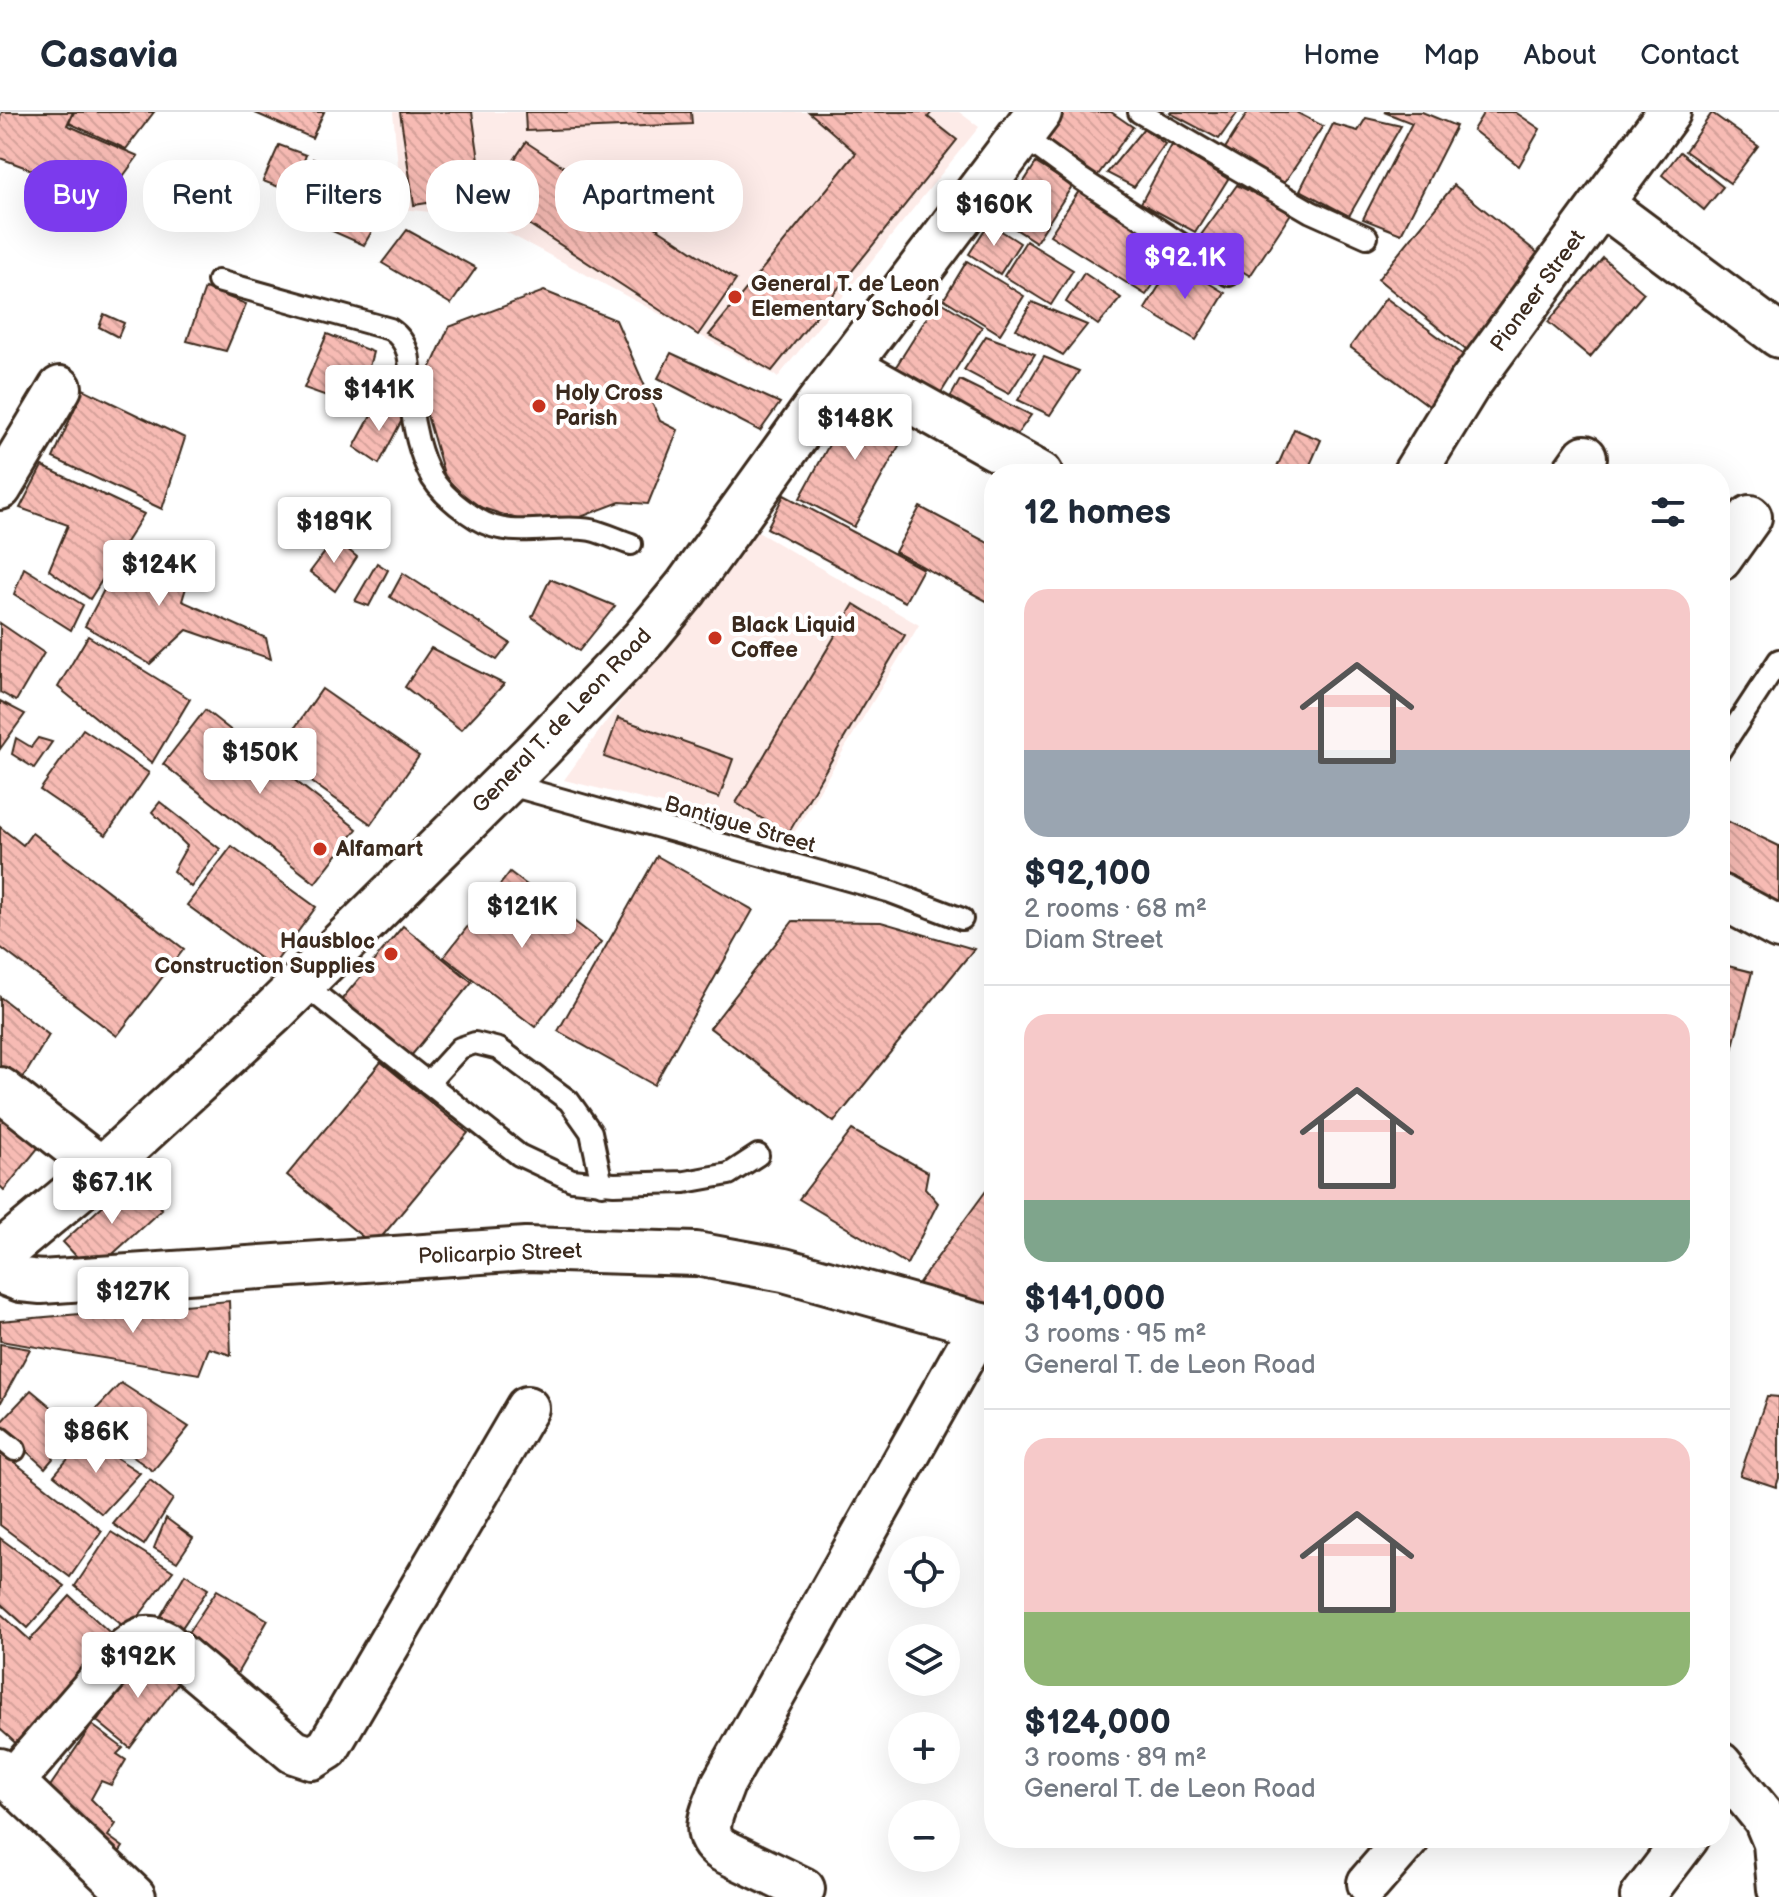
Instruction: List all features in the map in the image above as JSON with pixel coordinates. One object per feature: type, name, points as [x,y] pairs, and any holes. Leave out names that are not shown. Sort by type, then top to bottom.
[{"type":"main road","name":"General T. de Leon Road","points":[[0,1254],[102,1169],[302,983],[595,692],[652,630],[1030,124]]},
{"type":"street","name":"Pioneer Street","points":[[1420,464],[1468,386],[1669,112]]},
{"type":"street","points":[[1602,204],[1779,336]]},
{"type":"street","points":[[848,366],[1023,464]]},
{"type":"street","points":[[0,488],[60,388]]},
{"type":"street","points":[[1730,545],[1750,517]]},
{"type":"street","points":[[1730,901],[1779,928]]},
{"type":"street","points":[[0,1089],[102,1169]]},
{"type":"street","name":"Policarpio Street","points":[[0,1272],[21,1280],[41,1282],[526,1249],[696,1254],[784,1270],[984,1325]]},
{"type":"street","points":[[803,1889],[722,1850],[709,1838],[708,1828],[723,1784],[984,1333]]},
{"type":"street","points":[[134,1897],[6,1776],[128,1648],[145,1637],[157,1638],[165,1643],[294,1752],[312,1758],[328,1748],[527,1408]]},
{"type":"street","points":[[1730,1785],[1765,1819],[1777,1843],[1779,1889]]},
{"type":"street","points":[[1369,1883],[1399,1848]]},
{"type":"street","points":[[1642,1897],[1679,1848]]},
{"type":"lane","points":[[1139,112],[1311,212],[1367,237]]},
{"type":"lane","points":[[1030,124],[1081,179],[1229,275]]},
{"type":"lane","points":[[218,281],[396,333],[404,341],[408,354],[411,401],[425,461],[433,479],[445,494],[479,520],[516,531],[592,530],[631,544]]},
{"type":"lane","points":[[1730,735],[1779,660]]},
{"type":"lane","name":"Bantigue Street","points":[[503,783],[888,891],[962,919]]},
{"type":"lane","points":[[302,983],[519,1155],[572,1180],[602,1184],[685,1182],[729,1174],[758,1155]]},
{"type":"lane","points":[[428,1083],[460,1048],[475,1043],[499,1049],[569,1101],[591,1132],[602,1184]]},
{"type":"shaded area","name":"General T. de Leon Elementary School","points":[[393,112],[959,112],[979,127],[778,377],[506,232],[539,232],[539,160],[426,160],[426,212],[410,210],[410,160],[397,160]]},
{"type":"shaded area","points":[[744,524],[919,625],[792,836],[564,780]]},
{"type":"building","points":[[2,112],[73,112],[67,125],[138,156],[127,171],[127,160],[24,160],[24,167],[0,158]]},
{"type":"building","points":[[74,112],[154,112],[126,149],[69,123]]},
{"type":"building","points":[[253,112],[324,112],[312,138]]},
{"type":"building","points":[[400,112],[472,112],[479,160],[426,160],[426,203],[414,205],[410,160],[407,160]]},
{"type":"building","points":[[525,112],[691,112],[692,124],[526,131]]},
{"type":"building","points":[[809,112],[932,112],[928,117],[957,140],[772,371],[709,335],[856,153]]},
{"type":"building","points":[[1065,112],[1111,112],[1133,127],[1092,183],[1041,146]]},
{"type":"building","points":[[1171,112],[1238,112],[1219,139]]},
{"type":"building","points":[[1248,112],[1296,112],[1323,126],[1284,183],[1224,150]]},
{"type":"building","points":[[1384,112],[1422,112],[1456,126],[1401,234],[1363,219],[1412,123]]},
{"type":"building","points":[[1484,112],[1515,112],[1540,129],[1519,166],[1473,130]]},
{"type":"building","points":[[1712,113],[1758,146],[1730,183],[1685,151]]},
{"type":"building","points":[[1366,118],[1401,126],[1349,216],[1300,190],[1333,124],[1358,131]]},
{"type":"building","points":[[1144,128],[1165,144],[1134,187],[1107,173]]},
{"type":"building","points":[[526,142],[555,161],[555,232],[663,232],[736,280],[698,335],[539,231],[539,160],[514,160]]},
{"type":"building","points":[[279,145],[306,155],[304,160],[276,160],[276,186],[263,181]]},
{"type":"building","points":[[1172,145],[1228,179],[1195,232],[1141,203]]},
{"type":"building","points":[[1680,152],[1723,187],[1704,210],[1662,175]]},
{"type":"building","points":[[1036,163],[1072,186],[1036,242],[1000,219]]},
{"type":"building","points":[[1237,185],[1292,212],[1250,276],[1196,242]]},
{"type":"building","points":[[1454,185],[1551,264],[1476,358],[1378,279]]},
{"type":"building","points":[[1079,191],[1175,254],[1146,295],[1050,235]]},
{"type":"building","points":[[989,223],[1020,243],[1000,274],[969,254]]},
{"type":"building","points":[[335,232],[371,232],[364,245]]},
{"type":"building","points":[[405,232],[410,232],[476,268],[451,304],[382,263]]},
{"type":"building","points":[[1026,241],[1073,270],[1051,305],[1004,276]]},
{"type":"building","points":[[1603,258],[1644,293],[1590,357],[1548,322]]},
{"type":"building","points":[[967,261],[1024,296],[1000,334],[944,299]]},
{"type":"building","points":[[1174,262],[1225,293],[1196,340],[1145,309]]},
{"type":"building","points":[[1084,273],[1121,298],[1098,325],[1066,302]]},
{"type":"building","points":[[205,288],[246,304],[226,351],[187,341]]},
{"type":"building","name":"Holy Cross Parish","points":[[544,291],[616,320],[660,421],[678,430],[648,504],[620,502],[549,529],[451,498],[420,391],[449,327]]},
{"type":"building","points":[[1386,298],[1477,365],[1440,414],[1350,347]]},
{"type":"building","points":[[938,300],[982,327],[934,404],[890,376]]},
{"type":"building","points":[[1032,302],[1087,325],[1063,355],[1016,329]]},
{"type":"building","points":[[104,314],[124,323],[118,337],[99,327]]},
{"type":"building","points":[[327,334],[373,352],[358,407],[304,388]]},
{"type":"building","points":[[986,336],[1035,354],[1009,394],[964,370]]},
{"type":"building","points":[[671,353],[780,403],[760,431],[658,378]]},
{"type":"building","points":[[1044,357],[1079,371],[1050,415],[1018,400]]},
{"type":"building","points":[[960,380],[1031,415],[1013,440],[947,403]]},
{"type":"building","points":[[83,389],[185,438],[162,509],[53,458]]},
{"type":"building","points":[[855,397],[910,426],[854,527],[800,498]]},
{"type":"building","points":[[378,403],[403,418],[379,464],[354,447]]},
{"type":"building","points":[[1294,429],[1321,440],[1310,464],[1278,464]]},
{"type":"building","points":[[42,466],[144,514],[90,599],[49,570],[68,525],[20,508]]},
{"type":"building","points":[[784,495],[923,569],[905,602],[767,528]]},
{"type":"building","points":[[920,507],[984,541],[984,600],[895,552]]},
{"type":"building","points":[[335,539],[357,557],[335,591],[310,572]]},
{"type":"building","points":[[128,544],[194,561],[182,601],[266,638],[271,659],[187,630],[150,664],[85,626]]},
{"type":"building","points":[[377,563],[388,570],[369,606],[355,601]]},
{"type":"building","points":[[24,568],[83,605],[71,630],[14,594]]},
{"type":"building","points":[[403,573],[510,643],[497,660],[390,597]]},
{"type":"building","points":[[550,579],[615,606],[579,651],[532,617]]},
{"type":"building","points":[[854,604],[905,635],[788,834],[736,803]]},
{"type":"building","points":[[0,623],[44,653],[16,701],[0,692]]},
{"type":"building","points":[[88,636],[190,699],[152,763],[58,687]]},
{"type":"building","points":[[431,648],[504,684],[461,730],[405,687]]},
{"type":"building","points":[[322,689],[419,756],[371,824],[275,756]]},
{"type":"building","points":[[0,701],[25,714],[0,749]]},
{"type":"building","points":[[205,710],[357,829],[315,883],[163,764]]},
{"type":"building","points":[[618,718],[733,759],[719,798],[604,757]]},
{"type":"building","points":[[83,729],[149,773],[106,835],[40,790]]},
{"type":"building","points":[[16,738],[31,747],[38,738],[52,742],[34,768],[12,754]]},
{"type":"building","points":[[160,802],[220,849],[191,887],[173,871],[187,846],[152,812]]},
{"type":"building","points":[[1730,822],[1779,846],[1779,911],[1730,888]]},
{"type":"building","points":[[0,827],[23,845],[32,833],[184,949],[117,1036],[0,947]]},
{"type":"building","points":[[232,846],[316,907],[272,967],[187,905]]},
{"type":"building","points":[[657,856],[753,910],[654,1085],[558,1031]]},
{"type":"building","points":[[510,872],[601,942],[535,1027],[444,957]]},
{"type":"building","points":[[793,921],[881,922],[974,949],[834,1122],[710,1028]]},
{"type":"building","points":[[403,926],[472,982],[411,1056],[341,1000]]},
{"type":"building","points":[[1730,966],[1752,972],[1730,1058]]},
{"type":"building","points":[[0,997],[49,1035],[20,1083],[0,1069]]},
{"type":"building","points":[[381,1062],[468,1133],[374,1246],[287,1175]]},
{"type":"building","points":[[0,1111],[43,1142],[4,1190],[0,1186]]},
{"type":"building","points":[[852,1130],[928,1172],[925,1188],[938,1203],[907,1264],[799,1199]]},
{"type":"building","points":[[133,1178],[162,1209],[92,1273],[63,1242]]},
{"type":"building","points":[[984,1194],[984,1309],[913,1291]]},
{"type":"building","points":[[229,1301],[231,1355],[209,1348],[199,1374],[0,1341],[0,1321]]},
{"type":"building","points":[[0,1344],[30,1349],[0,1404]]},
{"type":"building","points":[[121,1383],[189,1427],[153,1471],[84,1422]]},
{"type":"building","points":[[31,1390],[78,1429],[45,1468],[0,1427],[0,1423]]},
{"type":"building","points":[[1767,1396],[1779,1397],[1779,1478],[1776,1487],[1740,1475]]},
{"type":"building","points":[[86,1438],[140,1473],[102,1514],[54,1475]]},
{"type":"building","points":[[0,1451],[102,1531],[70,1577],[0,1525]]},
{"type":"building","points":[[150,1480],[173,1499],[144,1545],[113,1524]]},
{"type":"building","points":[[166,1518],[193,1538],[177,1562],[154,1548]]},
{"type":"building","points":[[111,1532],[173,1571],[128,1630],[75,1586]]},
{"type":"building","points":[[0,1538],[65,1586],[28,1628],[0,1603]]},
{"type":"building","points":[[185,1574],[208,1589],[175,1638],[156,1624]]},
{"type":"building","points":[[217,1590],[268,1620],[231,1684],[183,1640]]},
{"type":"building","points":[[70,1596],[119,1641],[21,1748],[0,1729],[0,1613],[30,1640]]},
{"type":"building","points":[[142,1653],[180,1681],[130,1748],[97,1721]]},
{"type":"building","points":[[92,1725],[123,1748],[117,1754],[126,1760],[111,1785],[101,1781],[91,1799],[116,1824],[108,1836],[123,1847],[116,1857],[42,1798]]},
{"type":"place","name":"General T. de Leon Elementary School","points":[[735,297]]},
{"type":"place","name":"Holy Cross Parish","points":[[539,406]]},
{"type":"place","name":"Black Liquid Coffee","points":[[715,638]]},
{"type":"place","name":"Alfamart","points":[[320,849]]},
{"type":"place","name":"Hausbloc Construction Supplies","points":[[391,954]]}]
